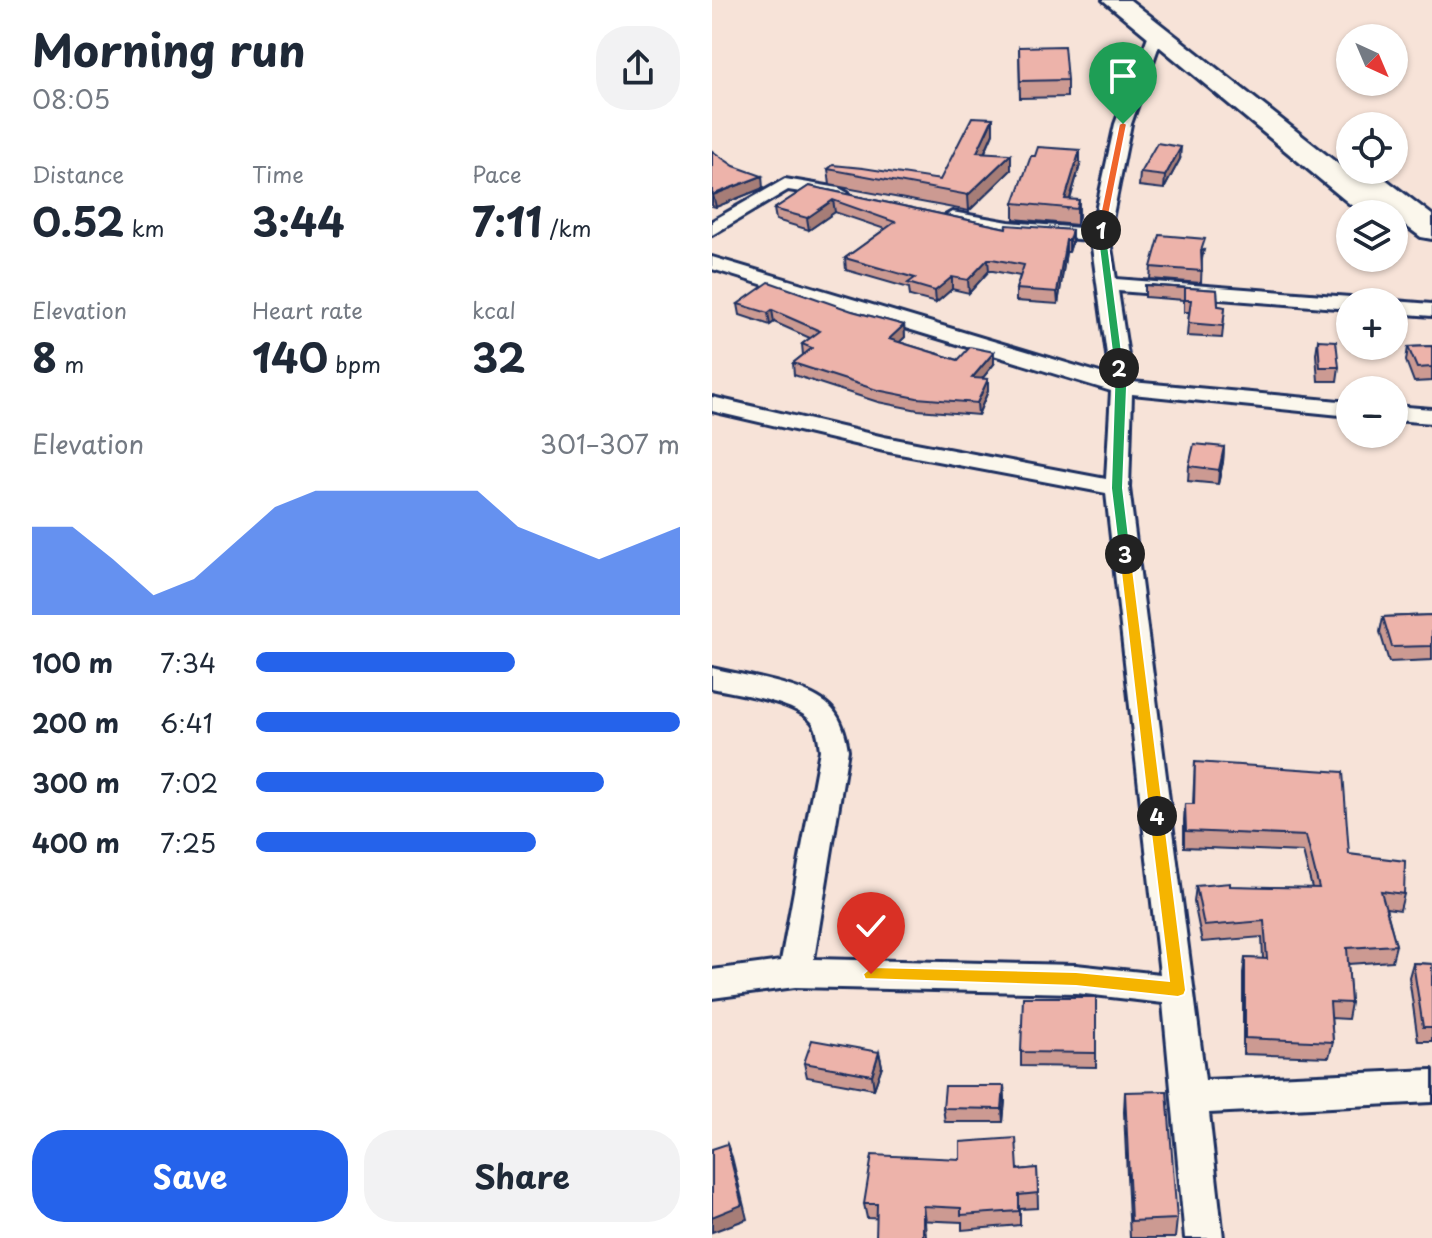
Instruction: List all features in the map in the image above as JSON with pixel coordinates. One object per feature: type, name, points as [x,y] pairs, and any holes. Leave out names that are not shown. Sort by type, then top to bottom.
[{"type":"highway","points":[[1115,0],[1364,200]]},
{"type":"highway","points":[[1138,0],[1336,154]]},
{"type":"highway","points":[[1374,184],[1432,230]]},
{"type":"highway","points":[[1408,236],[1432,256]]},
{"type":"street","points":[[1157,31],[1123,124],[1100,235],[1122,387],[1117,488],[1178,990],[1204,1238]]},
{"type":"street","points":[[712,229],[785,184],[852,196]]},
{"type":"street","points":[[939,215],[1009,228],[1100,235]]},
{"type":"street","points":[[712,263],[1122,387],[1336,408]]},
{"type":"street","points":[[1107,284],[1336,302]]},
{"type":"street","points":[[1408,308],[1432,310]]},
{"type":"street","points":[[712,404],[884,444],[1117,488]]},
{"type":"street","points":[[1408,414],[1432,416]]},
{"type":"street","points":[[712,678],[803,703],[820,713],[830,728],[834,750],[795,973]]},
{"type":"street","points":[[712,984],[795,973],[1076,979],[1178,990]]},
{"type":"street","points":[[1190,1097],[1432,1086]]},
{"type":"building","points":[[1064,46],[1067,80],[1020,81],[1019,47]]},
{"type":"building","points":[[972,117],[993,118],[977,152],[1011,154],[968,195],[828,169],[833,165],[940,180]]},
{"type":"building","points":[[1157,143],[1181,147],[1165,176],[1140,173]]},
{"type":"building","points":[[1038,147],[1080,150],[1065,199],[1079,200],[1077,209],[1014,203],[1031,156],[1035,156]]},
{"type":"building","points":[[712,151],[734,166],[762,176],[712,195]]},
{"type":"building","points":[[809,186],[1006,228],[1007,225],[1072,230],[1069,240],[1066,240],[1057,292],[1016,289],[1024,265],[992,259],[988,259],[968,280],[952,277],[935,291],[908,283],[915,278],[845,258],[895,222],[833,200],[807,218],[774,209]]},
{"type":"building","points":[[1160,235],[1205,239],[1201,251],[1202,271],[1151,267]]},
{"type":"building","points":[[769,282],[852,311],[904,325],[889,339],[958,360],[970,347],[994,352],[972,378],[988,379],[977,403],[917,398],[877,390],[793,363],[812,348],[802,344],[820,331],[772,310],[768,313],[738,304]]},
{"type":"building","points":[[1145,285],[1217,290],[1218,306],[1225,307],[1223,326],[1188,323],[1191,300],[1185,300],[1185,288]]},
{"type":"building","points":[[1318,340],[1336,341],[1339,367],[1320,367]]},
{"type":"building","points":[[1432,346],[1432,367],[1417,368],[1408,347]]},
{"type":"building","points":[[1194,444],[1224,447],[1219,470],[1189,466]]},
{"type":"building","points":[[1432,615],[1432,646],[1392,647],[1383,617]]},
{"type":"building","points":[[1195,762],[1343,772],[1349,854],[1405,861],[1404,894],[1381,891],[1396,945],[1347,948],[1351,1003],[1330,1002],[1333,1042],[1245,1038],[1245,958],[1267,959],[1264,921],[1204,926],[1196,886],[1230,883],[1230,886],[1319,888],[1306,836],[1186,831],[1185,804],[1194,804]]},
{"type":"building","points":[[1413,963],[1432,964],[1432,1027],[1423,1027]]},
{"type":"building","points":[[1023,997],[1096,997],[1096,1053],[1021,1052]]},
{"type":"building","points":[[812,1040],[879,1052],[872,1075],[804,1063]]},
{"type":"building","points":[[945,1086],[1004,1086],[1002,1109],[943,1108]]},
{"type":"building","points":[[1167,1091],[1177,1219],[1131,1221],[1125,1092]]},
{"type":"building","points":[[1016,1138],[1018,1170],[1037,1168],[1038,1193],[1019,1195],[1019,1211],[961,1215],[961,1208],[923,1206],[923,1238],[876,1238],[877,1204],[864,1204],[872,1155],[960,1159],[960,1142]]},
{"type":"building","points":[[727,1144],[742,1205],[712,1217],[712,1149]]},
{"type":"route","points":[[871,974],[1076,979],[1178,990],[1117,488],[1122,387],[1100,235],[1123,124]]}]
